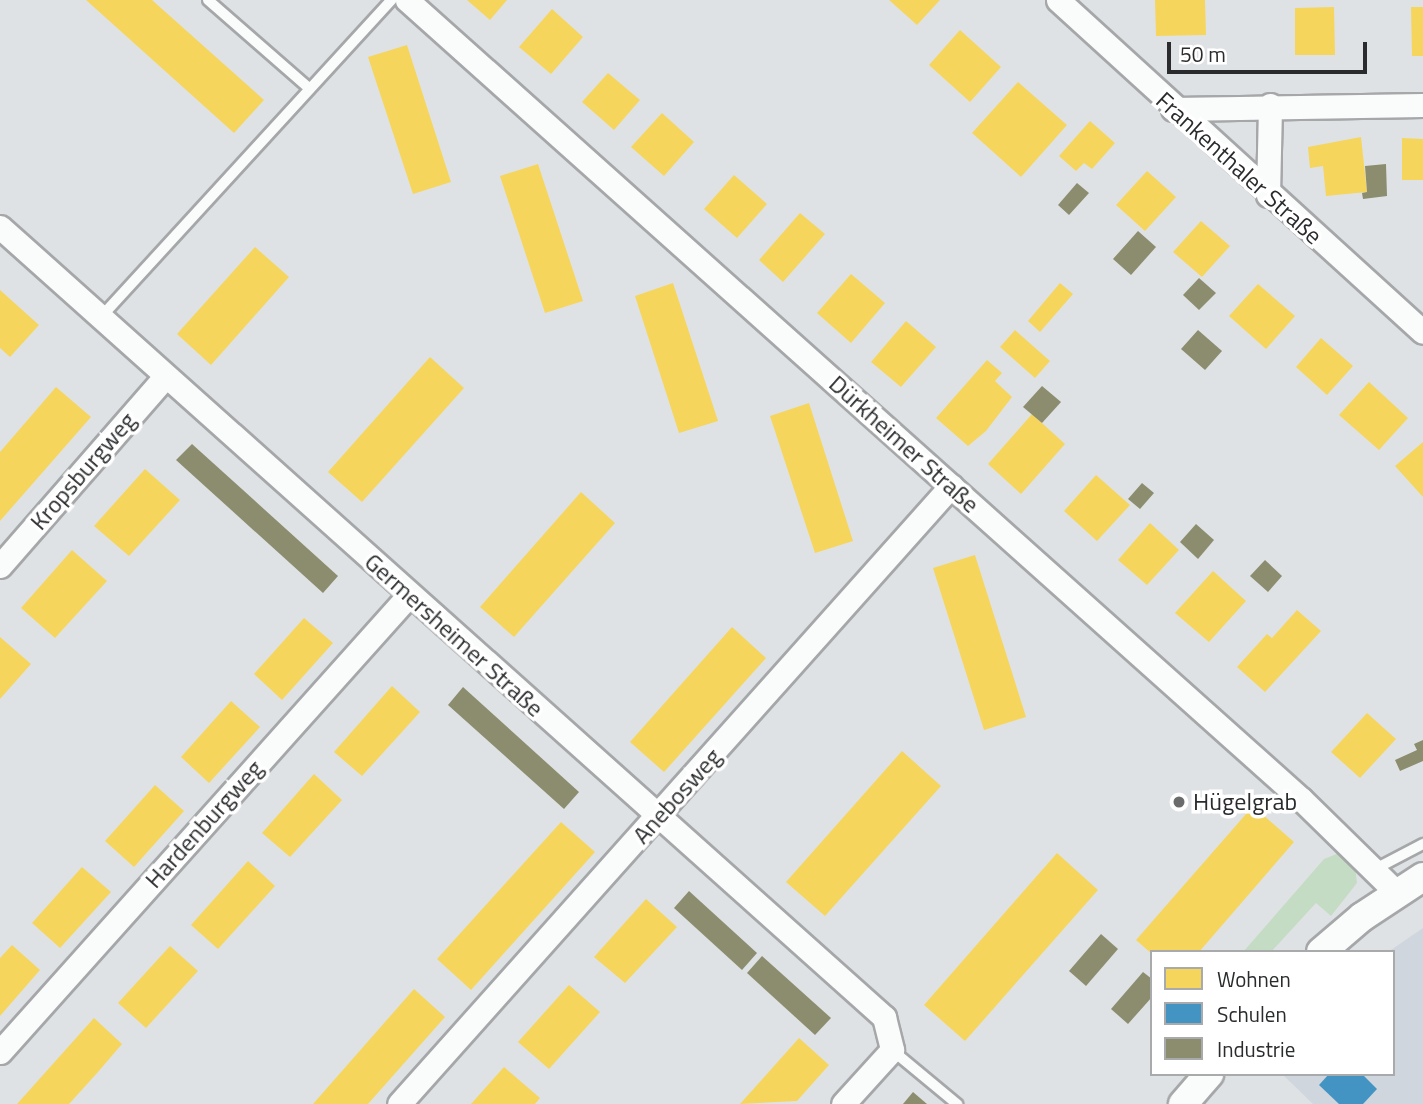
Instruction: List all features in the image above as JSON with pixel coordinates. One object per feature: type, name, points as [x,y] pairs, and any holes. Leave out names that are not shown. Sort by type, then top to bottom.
[{"type":"street","name":"Dürkheimer Straße","points":[[407,0],[1377,868],[1396,892]]},
{"type":"street","name":"Frankenthaler Straße","points":[[1058,0],[1173,109],[1423,332]]},
{"type":"street","points":[[1173,109],[1270,105],[1423,105]]},
{"type":"street","points":[[1268,195],[1270,105]]},
{"type":"street","name":"Germersheimer Straße","points":[[0,228],[884,1017],[892,1049]]},
{"type":"street","name":"Kropsburgweg","points":[[0,566],[166,376]]},
{"type":"street","name":"Anebosweg","points":[[400,1104],[659,817],[951,486]]},
{"type":"street","name":"Hardenburgweg","points":[[0,1052],[409,595]]},
{"type":"street","points":[[1324,950],[1396,892],[1423,877]]},
{"type":"street","points":[[843,1104],[892,1049]]},
{"type":"street","points":[[1183,1104],[1207,1076]]},
{"type":"lane","points":[[208,0],[310,89]]},
{"type":"lane","points":[[101,317],[391,0]]},
{"type":"lane","points":[[1377,868],[1423,844]]},
{"type":"lane","points":[[892,1049],[957,1104]]},
{"type":"shaded area","points":[[1423,928],[1423,1104],[1313,1104],[1284,1076],[1395,1076],[1395,950],[1391,950]]},
{"type":"green space","points":[[1339,853],[1355,867],[1357,883],[1331,916],[1316,903],[1273,950],[1245,950],[1324,859]]},
{"type":"building: Wohnen","points":[[86,0],[152,0],[264,100],[234,133]]},
{"type":"building: Wohnen","points":[[467,0],[507,0],[490,20]]},
{"type":"building: Wohnen","points":[[889,0],[940,0],[917,25]]},
{"type":"building: Wohnen","points":[[1155,0],[1205,0],[1206,35],[1156,36]]},
{"type":"building: Wohnen","points":[[1334,7],[1335,55],[1295,55],[1295,8]]},
{"type":"building: Wohnen","points":[[1411,7],[1423,7],[1423,56],[1412,56]]},
{"type":"building: Wohnen","points":[[552,9],[583,37],[551,74],[519,47]]},
{"type":"building: Wohnen","points":[[960,30],[1001,67],[970,102],[929,65]]},
{"type":"building: Wohnen","points":[[407,45],[451,182],[413,194],[368,57]]},
{"type":"building: Wohnen","points":[[608,73],[640,100],[614,130],[582,102]]},
{"type":"building: Wohnen","points":[[1018,82],[1067,125],[1021,177],[972,133]]},
{"type":"building: Wohnen","points":[[662,113],[694,142],[664,176],[631,147]]},
{"type":"building: Wohnen","points":[[1090,121],[1115,143],[1092,169],[1084,163],[1076,171],[1059,156]]},
{"type":"building: Wohnen","points":[[1361,137],[1367,192],[1326,196],[1323,166],[1310,168],[1308,147]]},
{"type":"building: Wohnen","points":[[1402,138],[1423,139],[1423,180],[1402,180]]},
{"type":"building: Wohnen","points":[[538,164],[583,301],[545,313],[500,176]]},
{"type":"building: Wohnen","points":[[1147,171],[1176,197],[1145,231],[1116,205]]},
{"type":"building: Wohnen","points":[[734,175],[767,204],[737,238],[704,209]]},
{"type":"building: Wohnen","points":[[800,213],[825,234],[783,282],[759,260]]},
{"type":"building: Wohnen","points":[[1201,221],[1230,246],[1202,277],[1173,252]]},
{"type":"building: Wohnen","points":[[255,247],[289,277],[211,365],[177,334]]},
{"type":"building: Wohnen","points":[[851,274],[885,303],[851,343],[817,313]]},
{"type":"building: Wohnen","points":[[673,283],[718,421],[679,433],[635,296]]},
{"type":"building: Wohnen","points":[[1060,283],[1073,294],[1040,332],[1028,321]]},
{"type":"building: Wohnen","points":[[1258,284],[1295,316],[1266,349],[1229,316]]},
{"type":"building: Wohnen","points":[[0,290],[39,325],[10,357],[0,348]]},
{"type":"building: Wohnen","points":[[906,321],[936,347],[901,387],[871,362]]},
{"type":"building: Wohnen","points":[[1015,330],[1050,361],[1035,378],[1000,347]]},
{"type":"building: Wohnen","points":[[1321,338],[1353,366],[1327,395],[1296,367]]},
{"type":"building: Wohnen","points":[[430,357],[464,388],[362,502],[328,472]]},
{"type":"building: Wohnen","points":[[987,360],[1002,373],[995,381],[1012,397],[986,431],[968,446],[936,418]]},
{"type":"building: Wohnen","points":[[1369,382],[1408,418],[1379,450],[1339,415]]},
{"type":"building: Wohnen","points":[[56,387],[91,417],[0,521],[0,452]]},
{"type":"building: Wohnen","points":[[809,403],[853,541],[815,553],[770,416]]},
{"type":"building: Wohnen","points":[[1032,414],[1065,444],[1021,494],[988,464]]},
{"type":"building: Wohnen","points":[[1423,442],[1423,497],[1395,466]]},
{"type":"building: Wohnen","points":[[145,469],[180,500],[129,556],[94,526]]},
{"type":"building: Wohnen","points":[[1096,475],[1130,505],[1097,541],[1064,511]]},
{"type":"building: Wohnen","points":[[581,492],[615,523],[514,637],[480,607]]},
{"type":"building: Wohnen","points":[[1150,523],[1179,550],[1147,585],[1118,560]]},
{"type":"building: Wohnen","points":[[72,550],[107,581],[55,638],[21,608]]},
{"type":"building: Wohnen","points":[[975,555],[1026,717],[984,730],[933,568]]},
{"type":"building: Wohnen","points":[[1213,571],[1246,601],[1209,642],[1175,613]]},
{"type":"building: Wohnen","points":[[1297,610],[1321,631],[1265,692],[1237,667],[1267,634],[1272,638]]},
{"type":"building: Wohnen","points":[[304,618],[333,643],[282,700],[254,674]]},
{"type":"building: Wohnen","points":[[732,627],[766,658],[664,772],[630,742]]},
{"type":"building: Wohnen","points":[[0,637],[31,664],[0,699]]},
{"type":"building: Wohnen","points":[[392,686],[420,712],[362,776],[334,752]]},
{"type":"building: Wohnen","points":[[231,701],[260,727],[209,783],[181,757]]},
{"type":"building: Wohnen","points":[[1367,713],[1396,739],[1360,778],[1331,752]]},
{"type":"building: Wohnen","points":[[902,751],[941,786],[825,916],[786,882]]},
{"type":"building: Wohnen","points":[[314,774],[342,800],[290,857],[262,833]]},
{"type":"building: Wohnen","points":[[155,785],[184,811],[134,867],[105,841]]},
{"type":"building: Wohnen","points":[[1253,806],[1294,842],[1201,950],[1150,950],[1150,952],[1136,940]]},
{"type":"building: Wohnen","points":[[561,822],[595,852],[471,990],[437,959]]},
{"type":"building: Wohnen","points":[[1057,853],[1098,890],[965,1041],[924,1005]]},
{"type":"building: Wohnen","points":[[248,861],[275,886],[218,949],[191,925]]},
{"type":"building: Wohnen","points":[[82,867],[111,892],[60,948],[32,923]]},
{"type":"building: Wohnen","points":[[646,899],[677,927],[625,983],[594,957]]},
{"type":"building: Wohnen","points":[[12,945],[40,970],[0,1016],[0,958]]},
{"type":"building: Wohnen","points":[[170,946],[198,971],[146,1028],[118,1003]]},
{"type":"building: Wohnen","points":[[569,985],[600,1012],[549,1069],[518,1042]]},
{"type":"building: Wohnen","points":[[414,989],[445,1017],[368,1104],[313,1104]]},
{"type":"building: Wohnen","points":[[94,1018],[122,1044],[98,1072],[69,1104],[17,1104]]},
{"type":"building: Wohnen","points":[[799,1038],[829,1065],[797,1101],[740,1104]]},
{"type":"building: Wohnen","points":[[504,1067],[540,1098],[535,1104],[471,1104]]},
{"type":"building: Schulen","points":[[1327,1076],[1364,1076],[1377,1089],[1363,1104],[1339,1104],[1319,1085]]},
{"type":"building: Industrie","points":[[1386,164],[1387,196],[1363,199],[1362,193],[1367,192],[1365,166]]},
{"type":"building: Industrie","points":[[1077,183],[1089,193],[1069,215],[1058,205]]},
{"type":"building: Industrie","points":[[1138,231],[1156,247],[1131,275],[1113,259]]},
{"type":"building: Industrie","points":[[1199,278],[1216,293],[1199,310],[1183,295]]},
{"type":"building: Industrie","points":[[1198,330],[1222,351],[1205,370],[1181,349]]},
{"type":"building: Industrie","points":[[1042,386],[1061,402],[1042,423],[1023,407]]},
{"type":"building: Industrie","points":[[192,444],[338,576],[323,593],[176,460]]},
{"type":"building: Industrie","points":[[1142,483],[1154,493],[1140,509],[1128,499]]},
{"type":"building: Industrie","points":[[1196,524],[1214,540],[1198,559],[1180,542]]},
{"type":"building: Industrie","points":[[1265,560],[1282,576],[1268,592],[1250,576]]},
{"type":"building: Industrie","points":[[463,687],[579,792],[564,809],[448,705]]},
{"type":"building: Industrie","points":[[1423,740],[1423,761],[1400,771],[1395,760],[1417,750],[1414,744]]},
{"type":"building: Industrie","points":[[689,891],[757,953],[742,970],[674,908]]},
{"type":"building: Industrie","points":[[1101,934],[1118,949],[1086,986],[1069,971]]},
{"type":"building: Industrie","points":[[762,956],[831,1018],[815,1035],[747,973]]},
{"type":"building: Industrie","points":[[1143,972],[1150,977],[1150,999],[1128,1024],[1111,1009]]},
{"type":"building: Industrie","points":[[913,1092],[927,1104],[903,1104]]},
{"type":"place","name":"Hügelgrab","points":[[1179,802]]}]
